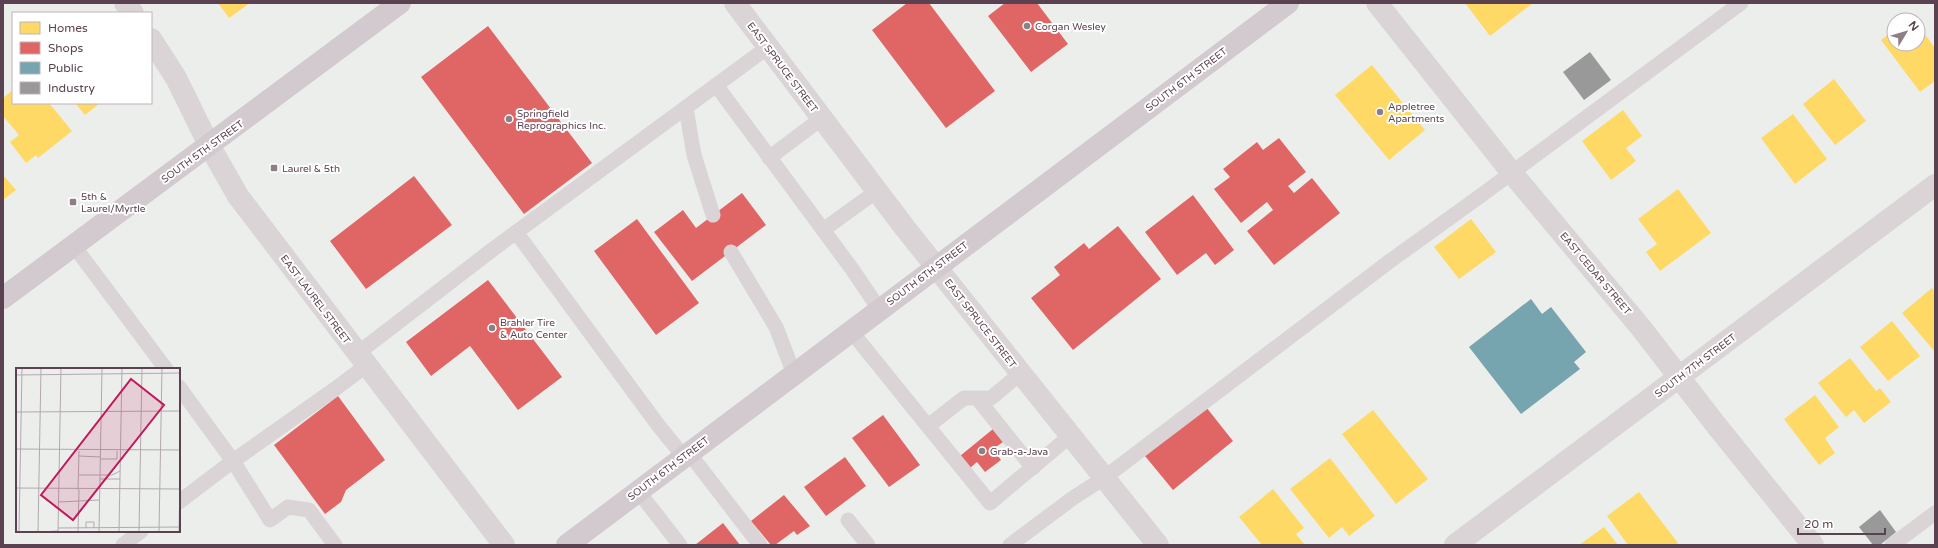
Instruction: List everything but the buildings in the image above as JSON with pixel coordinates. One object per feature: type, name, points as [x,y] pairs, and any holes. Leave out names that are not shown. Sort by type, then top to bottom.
[{"type":"main road","name":"SOUTH 5TH STREET","points":[[3,298],[400,3]]},
{"type":"main road","name":"SOUTH 6TH STREET","points":[[567,545],[1288,3]]},
{"type":"street","points":[[126,3],[132,12]]},
{"type":"street","name":"EAST SPRUCE STREET","points":[[735,3],[936,267],[1158,545]]},
{"type":"street","name":"EAST CEDAR STREET","points":[[1377,3],[1512,173],[1642,329],[1813,545]]},
{"type":"street","name":"EAST LAUREL STREET","points":[[152,41],[176,78],[238,196],[504,545]]},
{"type":"street","name":"SOUTH 7TH STREET","points":[[1455,545],[1935,185]]},
{"type":"lane","points":[[1010,545],[1073,498],[1104,478],[1390,261],[1512,173],[1741,3]]},
{"type":"lane","points":[[180,501],[233,461],[336,389],[362,359],[516,232],[768,47]]},
{"type":"lane","points":[[716,85],[823,230],[879,309]]},
{"type":"lane","points":[[686,108],[694,155],[713,215]]},
{"type":"lane","points":[[769,158],[822,118]]},
{"type":"lane","points":[[823,230],[877,191]]},
{"type":"lane","points":[[516,232],[658,425],[686,455],[760,545]]},
{"type":"lane","points":[[74,246],[165,368]]},
{"type":"lane","points":[[731,252],[776,326],[794,374]]},
{"type":"lane","points":[[851,331],[990,503],[1070,436]]},
{"type":"lane","points":[[928,426],[964,398],[991,398],[1021,374]]},
{"type":"lane","points":[[180,389],[233,461],[270,520],[288,507],[309,510],[335,545]]},
{"type":"lane","points":[[977,398],[1033,468]]},
{"type":"lane","points":[[638,491],[680,545]]},
{"type":"lane","points":[[1892,545],[1935,513]]},
{"type":"lane","points":[[848,520],[868,545]]},
{"type":"lane","points":[[123,545],[140,532]]},
{"type":"place","name":"Corgan Wesley","points":[[1027,26]]},
{"type":"place","name":"Appletree Apartments","points":[[1380,112]]},
{"type":"place","name":"Springfield Reprographics Inc.","points":[[509,119]]},
{"type":"place","name":"Laurel & 5th","points":[[274,168]]},
{"type":"place","name":"5th & Laurel/Myrtle","points":[[73,202]]},
{"type":"place","name":"Brahler Tire & Auto Center","points":[[492,328]]},
{"type":"place","name":"Grab-a-Java","points":[[982,451]]}]
